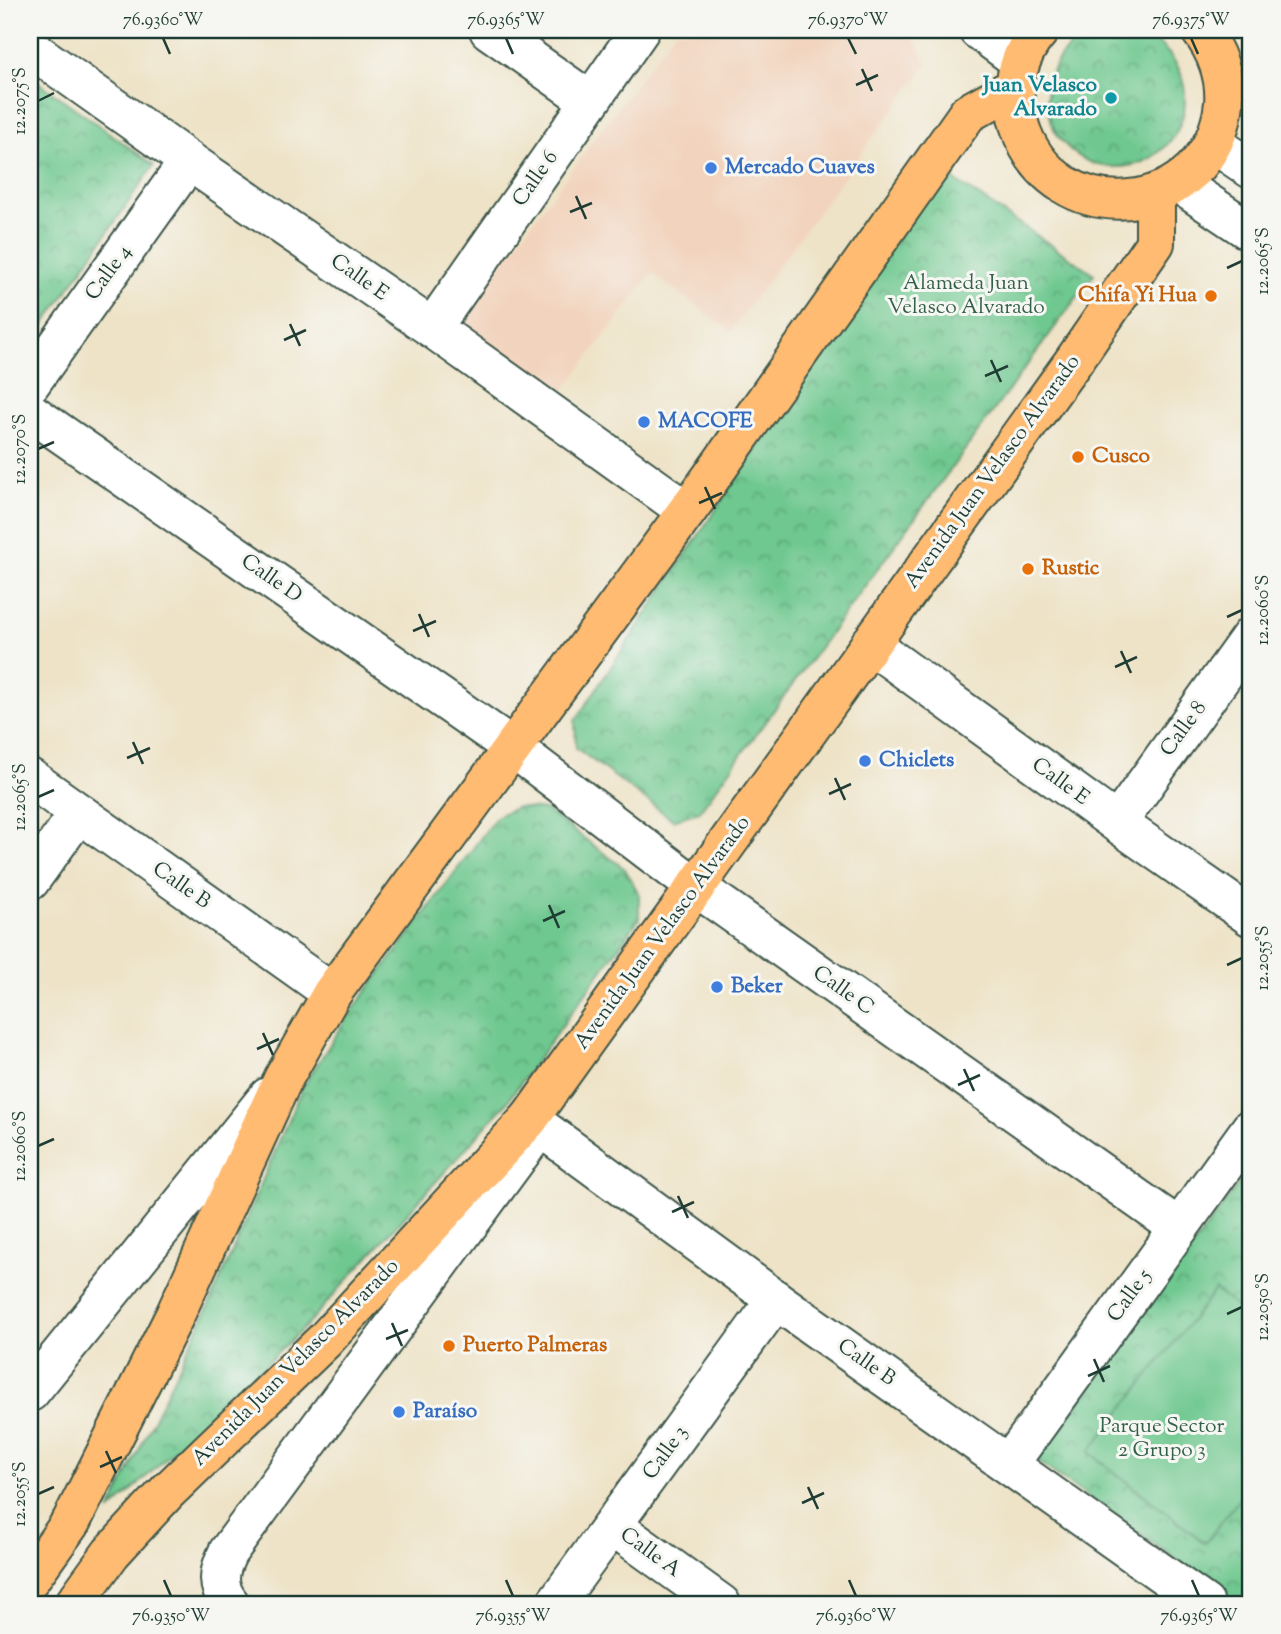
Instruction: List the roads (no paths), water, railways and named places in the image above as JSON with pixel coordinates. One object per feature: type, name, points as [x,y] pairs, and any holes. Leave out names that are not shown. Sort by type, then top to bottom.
[{"type":"main road","points":[[1025,59],[1016,114],[1023,138],[1037,161],[1055,180],[1078,192],[1103,200],[1129,200],[1167,188],[1199,164],[1229,120],[1220,66],[1210,42],[1200,30]]},
{"type":"main road","points":[[30,1579],[71,1522],[175,1315],[283,1079],[332,993],[687,511],[968,113],[1025,59]]},
{"type":"main road","name":"Avenida Juan Velasco Alvarado","points":[[74,1604],[111,1553],[168,1491],[324,1341],[534,1123],[695,887],[1065,373],[1155,243],[1167,188]]},
{"type":"street","points":[[489,30],[590,101]]},
{"type":"street","name":"Calle 6","points":[[432,328],[639,30]]},
{"type":"street","points":[[978,30],[1025,59]]},
{"type":"street","name":"Calle E","points":[[30,48],[432,328],[687,511]]},
{"type":"street","points":[[1229,120],[1251,169]]},
{"type":"street","name":"Calle 4","points":[[30,384],[189,161]]},
{"type":"street","points":[[1167,188],[1251,232]]},
{"type":"street","name":"Calle D","points":[[30,412],[512,747]]},
{"type":"street","name":"Calle 8","points":[[1117,823],[1251,636]]},
{"type":"street","name":"Calle E","points":[[870,644],[1251,917]]},
{"type":"street","name":"Calle C","points":[[512,747],[695,887],[1179,1228]]},
{"type":"street","name":"Calle B","points":[[30,778],[332,993]]},
{"type":"street","points":[[30,881],[79,813]]},
{"type":"street","points":[[30,1392],[283,1079]]},
{"type":"street","name":"Calle B","points":[[534,1123],[776,1300],[1205,1604]]},
{"type":"street","name":"Avenida Juan Velasco Alvarado","points":[[225,1595],[221,1566],[228,1552],[534,1123]]},
{"type":"street","name":"Calle 5","points":[[1009,1464],[1251,1128]]},
{"type":"street","name":"Calle 3","points":[[555,1604],[776,1300]]},
{"type":"street","name":"Calle A","points":[[613,1526],[721,1604]]},
{"type":"place","name":"Juan Velasco Alvarado","points":[[1111,98]]},
{"type":"place","name":"Mercado Cuaves","points":[[711,168]]},
{"type":"place","name":"Chifa Yi Hua","points":[[1211,296]]},
{"type":"place","name":"MACOFE","points":[[644,422]]},
{"type":"place","name":"Cusco","points":[[1078,457]]},
{"type":"place","name":"Rustic","points":[[1028,569]]},
{"type":"place","name":"Chiclets","points":[[865,761]]},
{"type":"place","name":"Beker","points":[[717,987]]},
{"type":"place","name":"Puerto Palmeras","points":[[449,1346]]},
{"type":"place","name":"Paraíso","points":[[399,1412]]},
{"type":"park label","name":"Alameda Juan Velasco Alvarado","points":[[966,296]]},
{"type":"park label","name":"Parque Sector 2 Grupo 3","points":[[1162,1439]]}]
